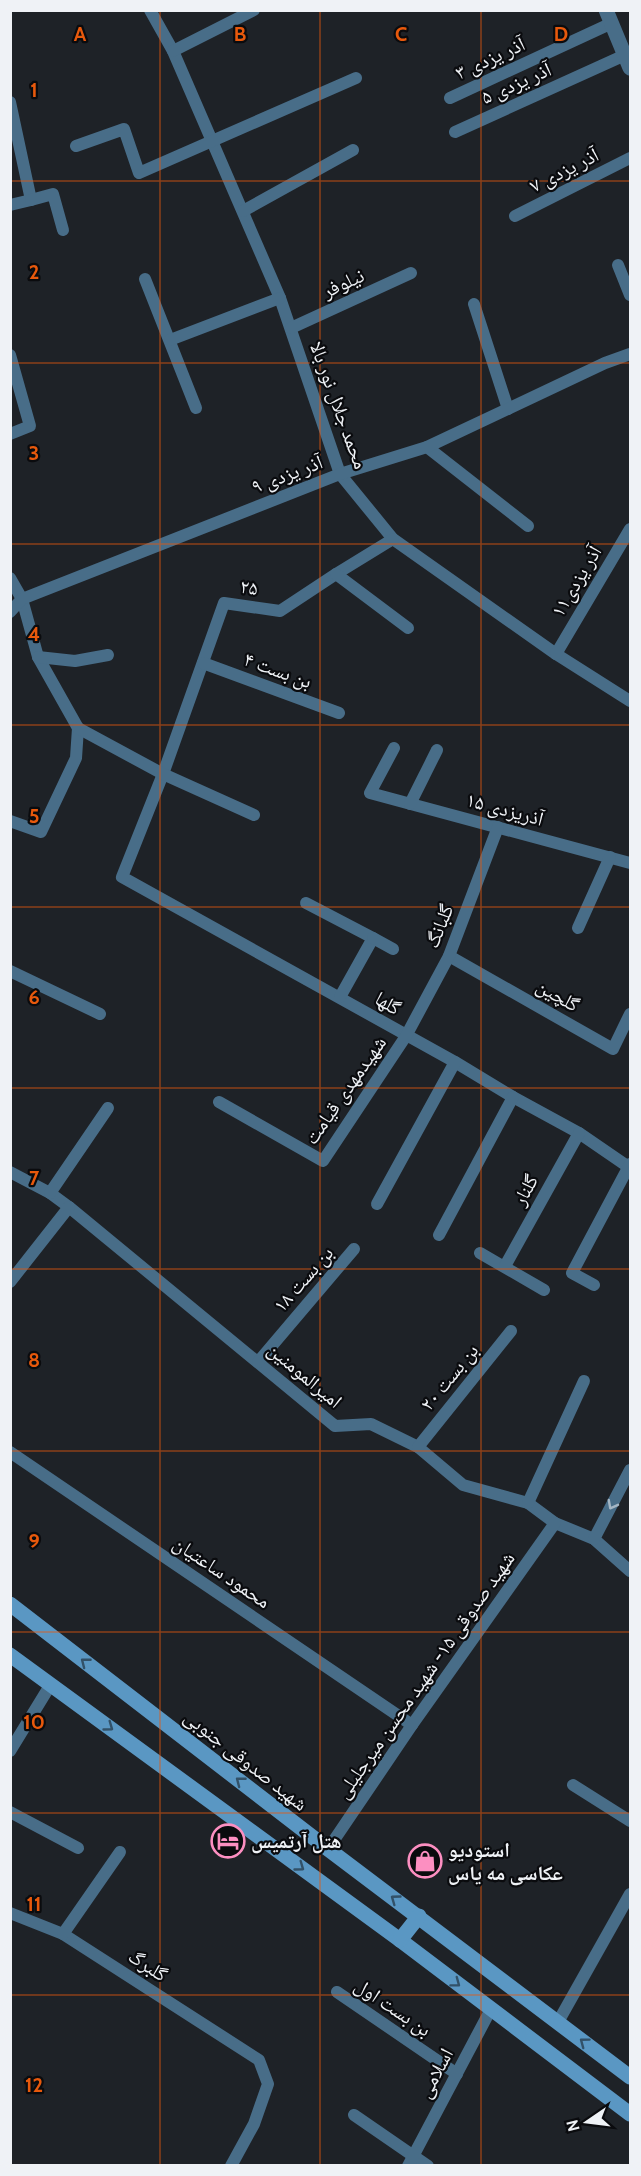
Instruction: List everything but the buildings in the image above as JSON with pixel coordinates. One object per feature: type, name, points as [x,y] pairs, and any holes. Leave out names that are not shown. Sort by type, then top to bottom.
[{"type":"main road","name":"شهید صدوقی جنوبی","points":[[10,1604],[328,1849],[630,2077]]},
{"type":"main road","points":[[10,1655],[400,1940],[630,2114]]},
{"type":"main road","points":[[400,1940],[419,1916]]},
{"type":"street","name":"محمد جلال نور بالا","points":[[150,10],[172,51],[280,298],[340,474],[393,539],[556,654],[630,701]]},
{"type":"street","points":[[172,51],[254,10]]},
{"type":"street","points":[[609,17],[628,62]]},
{"type":"street","name":"آذر یزدی ۳","points":[[450,98],[609,17]]},
{"type":"street","name":"آذر یزدی ۵","points":[[455,132],[628,62]]},
{"type":"street","points":[[76,146],[124,129],[140,173],[356,78]]},
{"type":"street","points":[[10,102],[31,200]]},
{"type":"street","points":[[243,211],[353,150]]},
{"type":"street","name":"آذر یزدی ۷","points":[[515,216],[630,158]]},
{"type":"street","points":[[10,205],[53,194],[63,230]]},
{"type":"street","points":[[618,265],[630,295]]},
{"type":"street","name":"نیلوفر","points":[[291,328],[411,273]]},
{"type":"street","points":[[145,279],[196,408]]},
{"type":"street","points":[[170,340],[280,298]]},
{"type":"street","points":[[474,304],[508,409]]},
{"type":"street","points":[[10,355],[30,426],[10,434]]},
{"type":"street","name":"آذر یزدی ۹","points":[[22,598],[340,474],[428,447],[508,409],[628,359]]},
{"type":"street","points":[[428,447],[528,526]]},
{"type":"street","name":"آذر یزدی۱۱","points":[[556,654],[630,529]]},
{"type":"street","name":"۲۵","points":[[122,877],[163,774],[224,603],[280,611],[393,539]]},
{"type":"street","points":[[336,574],[408,628]]},
{"type":"street","points":[[10,578],[22,598],[38,657],[78,729],[76,758],[41,832],[10,821]]},
{"type":"street","points":[[10,612],[22,598]]},
{"type":"street","points":[[38,657],[75,661],[108,656]]},
{"type":"street","name":"بن بست ۴","points":[[203,663],[339,713]]},
{"type":"street","points":[[78,729],[163,774],[254,815]]},
{"type":"street","name":"۱۵ آذریزدی","points":[[394,748],[370,793],[630,863]]},
{"type":"street","points":[[410,804],[437,750]]},
{"type":"street","name":"گلبانگ","points":[[406,1036],[449,956],[498,827]]},
{"type":"street","points":[[578,928],[610,857]]},
{"type":"street","name":"گلها","points":[[122,877],[455,1062],[579,1133],[630,1166]]},
{"type":"street","points":[[306,903],[393,949]]},
{"type":"street","points":[[340,997],[373,939]]},
{"type":"street","name":"گلچین","points":[[449,956],[613,1049],[630,1014]]},
{"type":"street","points":[[10,971],[100,1014]]},
{"type":"street","name":"شهیدمهدی قیامت","points":[[219,1102],[324,1161],[406,1036]]},
{"type":"street","points":[[377,1204],[455,1062]]},
{"type":"street","points":[[439,1235],[513,1097]]},
{"type":"street","points":[[50,1193],[108,1108]]},
{"type":"street","name":"گلنار","points":[[505,1266],[579,1133]]},
{"type":"street","points":[[594,1285],[572,1273],[630,1166]]},
{"type":"street","name":"امیرالمومنین","points":[[10,1172],[50,1193],[69,1207],[335,1426],[371,1424],[418,1447],[463,1485],[528,1503],[555,1523],[594,1539],[630,1571]]},
{"type":"street","points":[[10,1282],[69,1207]]},
{"type":"street","name":"بن بست ۱۸","points":[[258,1362],[354,1249]]},
{"type":"street","points":[[480,1253],[544,1290]]},
{"type":"street","name":"بن بست ۲۰","points":[[418,1447],[511,1331]]},
{"type":"street","points":[[528,1503],[584,1382]]},
{"type":"street","name":"محمود ساعتیان","points":[[10,1452],[412,1725]]},
{"type":"street","points":[[594,1539],[630,1470]]},
{"type":"street","name":"شهید صدوقی ۱۵- شهید محسن میرجلیلی","points":[[328,1849],[412,1725],[555,1523]]},
{"type":"street","points":[[10,1751],[51,1684]]},
{"type":"street","points":[[573,1785],[630,1821]]},
{"type":"street","points":[[10,1812],[78,1848]]},
{"type":"street","points":[[63,1934],[120,1852]]},
{"type":"street","points":[[558,2022],[630,1894]]},
{"type":"street","name":"گلبرگ","points":[[10,1913],[63,1934],[260,2060],[268,2084],[254,2124],[231,2166]]},
{"type":"street","name":"بن بست اول","points":[[337,1992],[457,2074]]},
{"type":"street","name":"اسلامی","points":[[411,2161],[492,2009]]},
{"type":"street","points":[[354,2115],[411,2161],[428,2166]]},
{"type":"place","name":"هتل آرتمیس","points":[[228,1841]]},
{"type":"place","name":"استودیو عکاسی مه یاس","points":[[425,1861]]}]
